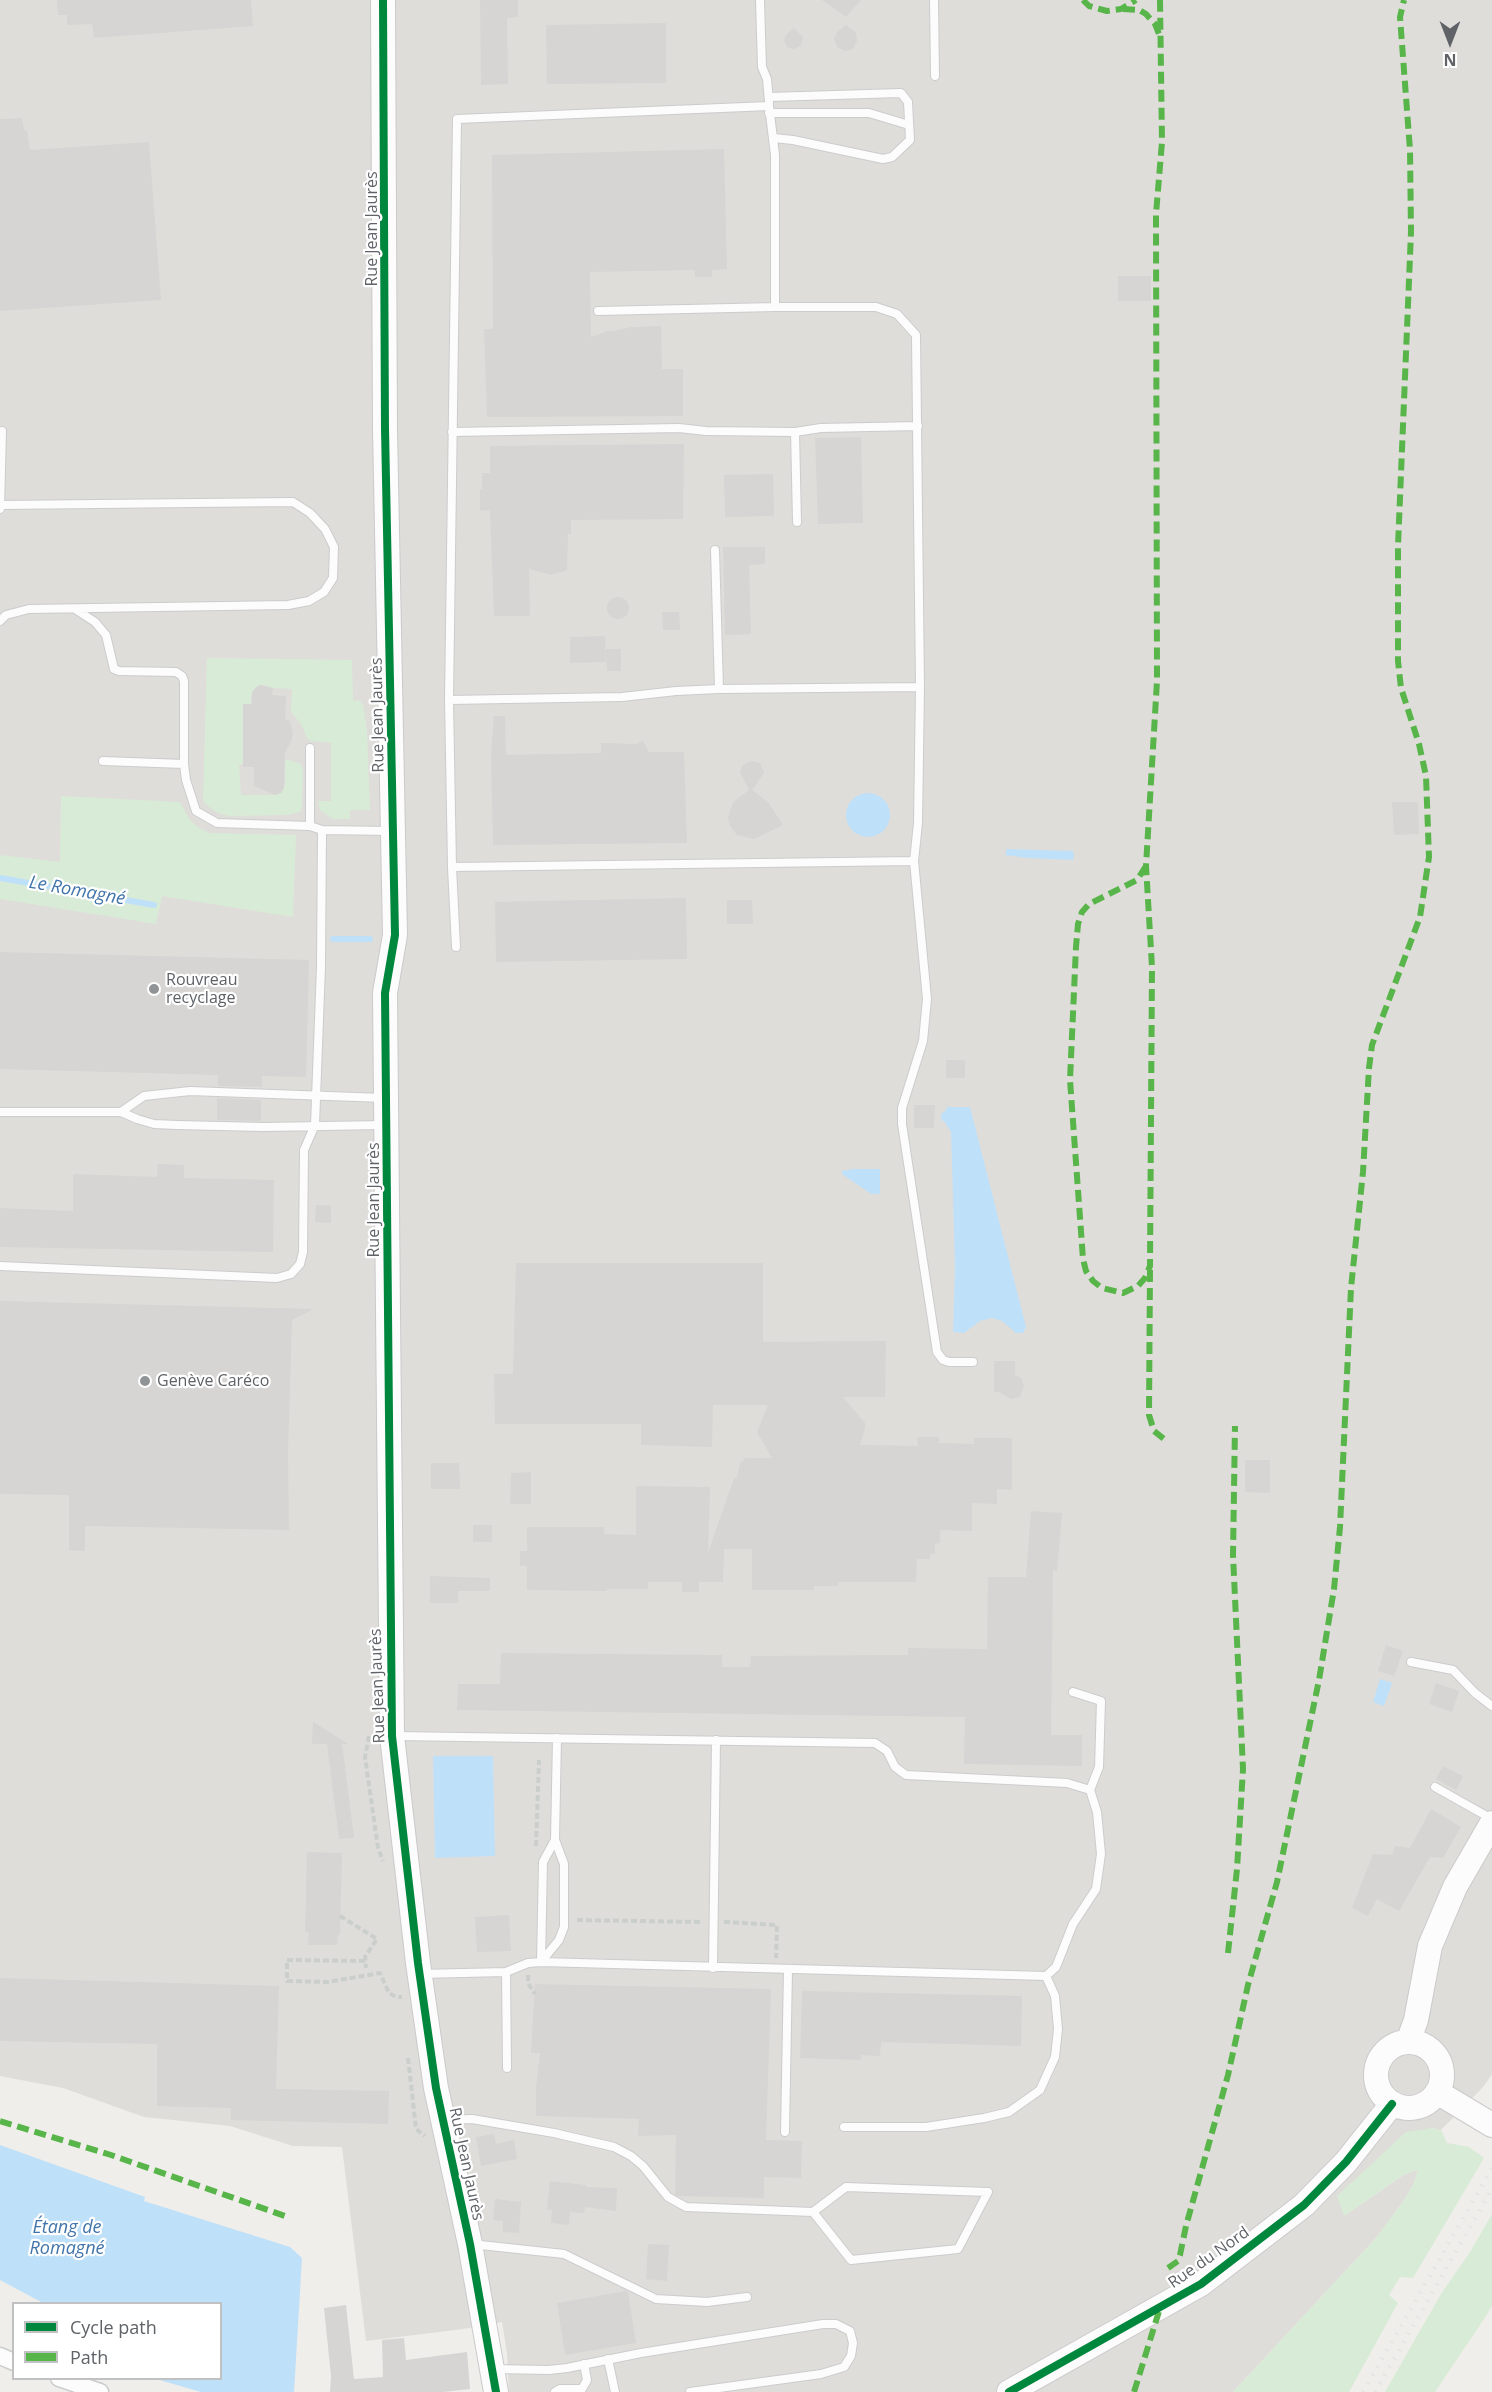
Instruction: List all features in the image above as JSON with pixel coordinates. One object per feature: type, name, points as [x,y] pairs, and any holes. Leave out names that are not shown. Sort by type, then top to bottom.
[{"type":"street","name":"Rue Jean Jaurès","points":[[383,0],[385,429],[395,935],[385,993],[388,1520],[392,1736],[435,2088],[470,2244],[490,2382]]},
{"type":"street","points":[[1408,2042],[1416,2020],[1430,1946],[1455,1887],[1492,1821]]},
{"type":"street","points":[[1408,2042],[1422,2044],[1434,2053],[1441,2065],[1442,2079],[1437,2092],[1428,2102],[1417,2107],[1404,2108],[1392,2104],[1383,2096],[1377,2085],[1375,2072],[1378,2061],[1386,2050],[1396,2044],[1408,2042]]},
{"type":"street","points":[[1437,2092],[1488,2122]]},
{"type":"street","name":"Rue du Nord","points":[[1009,2392],[1201,2284],[1304,2205],[1346,2162],[1392,2104]]},
{"type":"street","points":[[62,2380],[100,2392]]},
{"type":"lane","points":[[760,0],[762,67],[767,79],[774,138],[775,307]]},
{"type":"lane","points":[[934,0],[935,76]]},
{"type":"lane","points":[[456,947],[449,700],[457,119],[769,105],[901,93],[908,102],[910,140],[892,157],[883,159],[774,138]]},
{"type":"lane","points":[[769,105],[869,113],[909,125]]},
{"type":"lane","points":[[598,311],[876,307],[897,314],[916,335],[920,687],[918,823],[914,861],[927,999],[923,1041],[902,1108],[902,1124],[937,1352],[943,1360],[949,1362],[973,1362]]},
{"type":"lane","points":[[452,432],[679,428],[706,431],[795,432],[821,428],[918,426]]},
{"type":"lane","points":[[0,621],[6,615],[29,609],[288,605],[309,601],[324,592],[333,578],[334,547],[325,530],[310,513],[292,502],[0,507],[2,431]]},
{"type":"lane","points":[[795,432],[796,522]]},
{"type":"lane","points":[[715,550],[719,689]]},
{"type":"lane","points":[[75,609],[95,622],[106,635],[114,669],[176,672],[182,676],[184,681],[184,764],[192,801],[196,810],[206,818],[217,823],[310,826],[322,830],[393,831]]},
{"type":"lane","points":[[449,700],[622,697],[719,689],[920,687]]},
{"type":"lane","points":[[310,748],[310,826]]},
{"type":"lane","points":[[103,761],[184,764]]},
{"type":"lane","points":[[0,1266],[277,1278],[291,1274],[300,1264],[303,1252],[304,1150],[315,1125],[321,966],[322,830]]},
{"type":"lane","points":[[452,867],[914,861]]},
{"type":"lane","points":[[122,1112],[144,1096],[164,1093],[214,1091],[387,1098]]},
{"type":"lane","points":[[0,1112],[122,1112],[154,1124],[263,1127],[387,1125]]},
{"type":"lane","points":[[1411,1662],[1453,1670],[1475,1693],[1492,1706]]},
{"type":"lane","points":[[420,1974],[506,1972],[528,1963],[542,1962],[1046,1976],[1056,1967],[1073,1924],[1096,1889],[1101,1854],[1097,1812],[1090,1790],[1100,1767],[1101,1701],[1073,1692]]},
{"type":"lane","points":[[392,1736],[875,1743],[887,1751],[895,1767],[906,1775],[1067,1783],[1090,1790]]},
{"type":"lane","points":[[542,1962],[559,1940],[564,1926],[564,1863],[555,1840],[556,1738]]},
{"type":"lane","points":[[712,1968],[716,1740]]},
{"type":"lane","points":[[1435,1787],[1492,1821]]},
{"type":"lane","points":[[542,1962],[543,1862],[555,1840]]},
{"type":"lane","points":[[785,2132],[788,1970]]},
{"type":"lane","points":[[506,1972],[507,2068]]},
{"type":"lane","points":[[844,2127],[926,2127],[984,2118],[1009,2112],[1040,2090],[1055,2057],[1058,2029],[1055,1996],[1046,1976]]},
{"type":"lane","points":[[442,2121],[472,2119],[554,2133],[614,2147],[637,2161],[668,2197],[686,2207],[813,2212],[846,2187],[988,2192],[958,2249],[851,2260],[813,2212]]},
{"type":"lane","points":[[470,2244],[564,2254],[656,2299],[706,2302],[747,2297]]},
{"type":"lane","points":[[490,2382],[608,2359],[823,2324],[836,2324],[850,2331],[853,2343],[851,2356],[844,2367],[821,2374],[690,2392]]},
{"type":"lane","points":[[608,2359],[615,2392]]},
{"type":"lane","points":[[555,2392],[560,2389],[582,2389],[587,2380],[584,2364]]},
{"type":"path","points":[[340,1916],[376,1939],[365,1957],[366,1968]]},
{"type":"path","points":[[564,1926],[578,1919],[713,1921],[777,1925],[776,1970]]},
{"type":"path","points":[[365,1961],[287,1960],[287,1981],[328,1982],[380,1973],[388,1993],[402,1997]]},
{"type":"shaded area","points":[[0,0],[1492,0],[1492,2074],[1484,2086],[1441,2130],[1432,2128],[1338,2196],[1345,2215],[1405,2174],[1418,2170],[1405,2199],[1376,2238],[1233,2392],[509,2392],[507,2353],[502,2322],[366,2341],[342,2147],[293,2146],[230,2126],[144,2117],[63,2088],[0,2076]]},
{"type":"green space","points":[[207,658],[352,660],[353,700],[360,701],[363,705],[367,732],[370,810],[350,810],[350,819],[333,819],[320,810],[318,801],[331,801],[331,743],[311,741],[307,738],[301,724],[291,712],[292,689],[263,685],[256,687],[252,692],[243,763],[239,766],[241,795],[281,793],[285,784],[285,760],[293,761],[301,764],[303,771],[300,812],[287,815],[229,816],[209,807],[203,801]]},
{"type":"green space","points":[[61,796],[180,802],[190,820],[199,828],[210,833],[296,835],[293,917],[162,896],[156,924],[0,899],[0,855],[60,862]]},
{"type":"green space","points":[[1432,2128],[1441,2130],[1447,2143],[1469,2147],[1484,2158],[1413,2278],[1400,2277],[1389,2295],[1398,2303],[1349,2392],[1233,2392],[1376,2238],[1405,2199],[1418,2170],[1405,2174],[1344,2216],[1337,2196],[1406,2132]]},
{"type":"green space","points":[[1492,2214],[1492,2306],[1435,2392],[1385,2392],[1441,2294],[1470,2252]]},
{"type":"water","points":[[868,793],[883,800],[890,815],[883,830],[868,837],[853,830],[846,815],[853,800]]},
{"type":"water","points":[[1007,849],[1073,851],[1074,856],[1073,860],[1027,858],[1005,855]]},
{"type":"water","points":[[947,1107],[970,1107],[1026,1327],[1023,1333],[1016,1333],[1002,1321],[992,1318],[980,1321],[964,1333],[953,1332],[955,1267],[951,1132],[944,1121],[941,1121],[941,1113],[944,1113]]},
{"type":"water","points":[[880,1169],[880,1194],[871,1194],[842,1174],[842,1171]]},
{"type":"water","points":[[1380,1679],[1392,1683],[1384,1706],[1373,1702]]},
{"type":"water","points":[[433,1756],[493,1756],[495,1856],[435,1858]]},
{"type":"water","name":"Étang de Romagné","points":[[0,2145],[145,2197],[144,2201],[290,2247],[302,2258],[294,2392],[201,2392],[159,2380],[222,2380],[222,2302],[41,2302],[0,2280]]},
{"type":"building","points":[[57,0],[251,0],[253,26],[94,38],[92,24],[67,25],[67,15],[58,15]]},
{"type":"building","points":[[480,0],[518,0],[518,17],[507,18],[508,84],[481,85]]},
{"type":"building","points":[[822,0],[861,0],[846,17]]},
{"type":"building","points":[[666,23],[666,83],[547,84],[546,25]]},
{"type":"building","points":[[846,25],[856,33],[857,41],[853,49],[845,51],[837,47],[834,39],[837,32]]},
{"type":"building","points":[[794,28],[803,37],[801,46],[794,49],[787,47],[784,40]]},
{"type":"building","points":[[22,118],[30,150],[149,142],[161,300],[0,311],[0,119]]},
{"type":"building","points":[[724,149],[727,269],[712,270],[712,277],[695,277],[695,270],[590,272],[591,337],[608,331],[632,327],[661,326],[662,369],[683,369],[683,416],[487,417],[484,329],[493,329],[492,155]]},
{"type":"building","points":[[1118,276],[1151,276],[1151,301],[1118,301]]},
{"type":"building","points":[[861,437],[863,523],[818,524],[815,438]]},
{"type":"building","points":[[684,444],[683,519],[571,520],[571,534],[568,534],[567,570],[551,575],[529,569],[530,616],[494,616],[490,511],[480,510],[482,473],[490,473],[490,446]]},
{"type":"building","points":[[773,474],[774,516],[725,517],[724,475]]},
{"type":"building","points":[[723,547],[765,547],[765,564],[749,565],[751,634],[725,635]]},
{"type":"building","points":[[618,597],[626,600],[629,608],[626,616],[618,619],[610,616],[607,608],[610,600]]},
{"type":"building","points":[[662,612],[679,612],[680,630],[663,630]]},
{"type":"building","points":[[605,636],[606,662],[570,663],[570,637]]},
{"type":"building","points":[[606,649],[621,649],[621,671],[607,671]]},
{"type":"building","points":[[259,685],[273,688],[272,695],[286,696],[285,719],[290,721],[293,733],[285,753],[284,788],[281,793],[275,795],[254,786],[254,767],[243,767],[243,704],[252,704],[252,692]]},
{"type":"building","points":[[494,716],[505,716],[506,755],[601,753],[601,743],[637,744],[643,741],[649,752],[684,752],[687,843],[493,845],[491,755]]},
{"type":"building","points":[[751,761],[760,763],[764,773],[752,790],[768,802],[783,825],[754,839],[737,835],[730,826],[728,818],[733,802],[749,790],[740,772],[743,765]]},
{"type":"building","points":[[1392,802],[1418,802],[1419,834],[1394,835]]},
{"type":"building","points":[[686,898],[687,959],[496,962],[495,902]]},
{"type":"building","points":[[727,900],[752,900],[753,924],[727,924]]},
{"type":"building","name":"Rouvreau recyclage","points":[[0,952],[309,960],[306,1077],[262,1076],[262,1087],[218,1086],[218,1075],[0,1069]]},
{"type":"building","points":[[946,1060],[965,1060],[965,1078],[946,1078]]},
{"type":"building","points":[[217,1098],[261,1100],[261,1121],[217,1120]]},
{"type":"building","points":[[914,1105],[935,1105],[934,1128],[914,1128]]},
{"type":"building","points":[[158,1164],[184,1165],[184,1178],[274,1180],[273,1252],[0,1247],[0,1208],[73,1211],[73,1174],[157,1177]]},
{"type":"building","points":[[316,1205],[331,1206],[331,1223],[315,1222]]},
{"type":"building","points":[[516,1263],[763,1263],[763,1342],[886,1341],[885,1397],[843,1397],[865,1423],[860,1445],[918,1446],[917,1437],[939,1437],[939,1443],[974,1444],[974,1438],[1012,1438],[1012,1490],[997,1489],[997,1504],[972,1503],[972,1531],[940,1530],[940,1543],[935,1544],[935,1554],[930,1554],[930,1559],[917,1559],[916,1582],[838,1582],[838,1586],[814,1586],[814,1590],[752,1590],[752,1549],[724,1549],[723,1582],[699,1582],[699,1592],[682,1592],[682,1582],[648,1582],[648,1589],[527,1590],[527,1566],[520,1566],[520,1551],[527,1551],[527,1527],[604,1527],[604,1534],[636,1535],[636,1486],[710,1487],[708,1553],[734,1478],[737,1478],[740,1463],[746,1458],[772,1458],[757,1432],[768,1405],[713,1405],[712,1447],[641,1445],[641,1424],[495,1424],[494,1374],[513,1374]]},
{"type":"building","name":"Genève Caréco","points":[[0,1301],[314,1309],[292,1320],[288,1453],[289,1530],[85,1526],[85,1551],[69,1550],[69,1495],[0,1494]]},
{"type":"building","points":[[994,1361],[1015,1361],[1015,1375],[1021,1378],[1024,1386],[1020,1397],[1011,1399],[999,1392],[994,1392]]},
{"type":"building","points":[[1245,1460],[1270,1460],[1270,1493],[1245,1492]]},
{"type":"building","points":[[431,1463],[459,1463],[460,1489],[431,1489]]},
{"type":"building","points":[[531,1472],[531,1504],[510,1504],[511,1473]]},
{"type":"building","points":[[1031,1511],[1062,1513],[1057,1571],[1053,1570],[1051,1735],[1082,1735],[1082,1766],[964,1764],[965,1717],[457,1710],[458,1684],[500,1684],[501,1653],[722,1655],[722,1667],[750,1667],[751,1656],[908,1655],[908,1648],[987,1649],[988,1577],[1026,1577]]},
{"type":"building","points":[[473,1525],[492,1525],[492,1542],[473,1542]]},
{"type":"building","points":[[430,1576],[490,1578],[490,1591],[458,1591],[458,1603],[430,1603]]},
{"type":"building","points":[[1386,1645],[1403,1651],[1394,1676],[1378,1671]]},
{"type":"building","points":[[1436,1683],[1459,1691],[1452,1712],[1429,1704]]},
{"type":"building","points":[[313,1722],[348,1744],[342,1744],[354,1838],[339,1839],[327,1744],[312,1744]]},
{"type":"building","points":[[1443,1766],[1463,1776],[1456,1790],[1436,1779]]},
{"type":"building","points":[[1431,1809],[1461,1827],[1443,1858],[1430,1857],[1399,1911],[1377,1899],[1368,1916],[1352,1908],[1373,1854],[1392,1855],[1395,1846],[1410,1848]]},
{"type":"building","points":[[307,1852],[342,1853],[340,1935],[338,1935],[337,1945],[308,1945],[309,1933],[305,1932]]},
{"type":"building","points":[[509,1915],[511,1951],[477,1952],[475,1917]]},
{"type":"building","points":[[0,1978],[279,1986],[276,2089],[389,2091],[388,2124],[231,2120],[231,2108],[157,2106],[157,2044],[0,2041]]},
{"type":"building","points":[[535,1984],[771,1989],[766,2140],[802,2141],[801,2178],[764,2177],[764,2198],[678,2196],[675,2194],[676,2135],[638,2136],[639,2119],[536,2116],[540,2053],[531,2053]]},
{"type":"building","points":[[802,1991],[1022,1996],[1021,2046],[881,2042],[880,2056],[861,2055],[861,2060],[800,2058]]},
{"type":"building","points":[[494,2134],[496,2144],[514,2140],[517,2159],[481,2166],[476,2137]]},
{"type":"building","points":[[550,2181],[586,2185],[586,2187],[617,2188],[616,2211],[585,2207],[584,2213],[570,2212],[569,2225],[551,2223],[552,2210],[547,2210]]},
{"type":"building","points":[[495,2199],[521,2202],[519,2233],[503,2232],[503,2221],[493,2220]]},
{"type":"building","points":[[648,2244],[669,2245],[667,2281],[646,2279]]},
{"type":"building","points":[[626,2291],[636,2343],[565,2355],[557,2303]]},
{"type":"building","points":[[346,2305],[354,2379],[383,2377],[382,2340],[404,2338],[406,2360],[467,2352],[470,2389],[443,2392],[330,2392],[331,2376],[324,2308]]},
{"type":"waterway","name":"Le Romagné","points":[[0,878],[154,905]]},
{"type":"waterway","name":"Le Romagné","points":[[333,939],[370,939]]},
{"type":"railway","points":[[1363,2392],[1492,2168]]},
{"type":"railway","points":[[1375,2392],[1492,2189]]},
{"type":"marked path","points":[[1083,0],[1089,6],[1107,11],[1121,9],[1136,0]]},
{"type":"marked path","points":[[1146,866],[1137,880],[1089,904],[1082,912],[1078,924],[1076,947],[1070,1080],[1083,1259],[1086,1271],[1093,1281],[1102,1288],[1123,1293],[1138,1286],[1145,1278],[1150,1266],[1152,967],[1146,866],[1157,681],[1156,214],[1162,142],[1160,0]]},
{"type":"marked path","points":[[1168,2268],[1178,2261],[1180,2255],[1228,2075],[1248,1985],[1277,1882],[1319,1680],[1334,1589],[1340,1527],[1351,1288],[1363,1172],[1372,1045],[1420,917],[1429,857],[1426,776],[1419,744],[1401,688],[1398,661],[1398,546],[1411,232],[1410,150],[1400,17],[1404,0]]},
{"type":"marked path","points":[[1123,9],[1139,10],[1146,14],[1155,24],[1159,34]]},
{"type":"marked path","points":[[1150,1270],[1149,1415],[1154,1431],[1164,1439]]},
{"type":"marked path","points":[[1228,1953],[1237,1869],[1243,1769],[1233,1555],[1235,1426]]},
{"type":"marked path","points":[[0,2121],[111,2155],[288,2217]]},
{"type":"marked path","points":[[1134,2392],[1160,2308]]},
{"type":"cycle path","points":[[383,0],[385,429],[395,935],[385,993],[392,1736],[418,1963],[436,2088],[470,2244],[496,2392]]},
{"type":"cycle path","points":[[1009,2392],[1201,2284],[1304,2205],[1346,2162],[1392,2104]]},
{"type":"place","name":"Rouvreau recyclage","points":[[154,989]]},
{"type":"place","name":"Genève Caréco","points":[[145,1381]]}]
